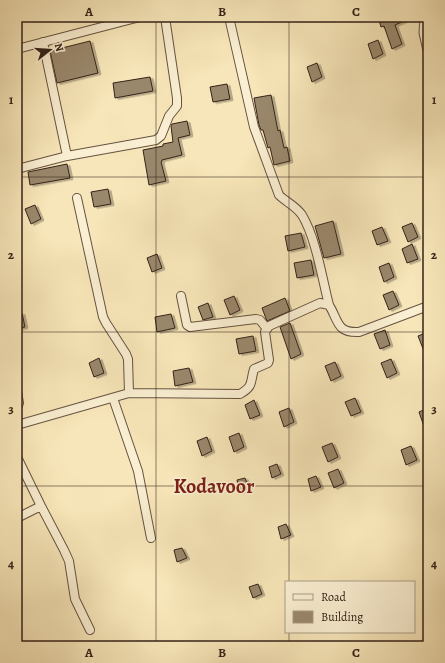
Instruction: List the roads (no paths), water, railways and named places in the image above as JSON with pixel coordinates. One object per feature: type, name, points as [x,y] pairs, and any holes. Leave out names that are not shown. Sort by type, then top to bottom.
[{"type":"street","points":[[17,49],[140,17]]},
{"type":"street","points":[[17,169],[67,156],[156,140],[161,136],[169,116],[177,106],[165,17]]},
{"type":"street","points":[[229,17],[254,127],[279,195],[286,202],[296,208],[308,228],[313,240],[329,305],[340,328],[349,332],[359,332],[428,306]]},
{"type":"street","points":[[425,17],[424,33],[428,50]]},
{"type":"street","points":[[43,42],[67,156]]},
{"type":"street","points":[[77,198],[103,317],[126,354],[129,393]]},
{"type":"street","points":[[181,296],[185,321],[190,328],[256,319],[260,320],[267,329]]},
{"type":"street","points":[[17,425],[129,393],[240,394],[250,387],[253,381],[254,369],[268,363],[269,360],[265,332],[269,326],[320,303],[329,305]]},
{"type":"street","points":[[17,392],[19,403],[17,408]]},
{"type":"street","points":[[113,398],[138,471],[151,538]]},
{"type":"street","points":[[17,457],[69,561],[75,599],[90,630]]},
{"type":"street","points":[[17,518],[41,506]]},
{"type":"district","name":"Kodavoor","points":[[214,486]]}]
